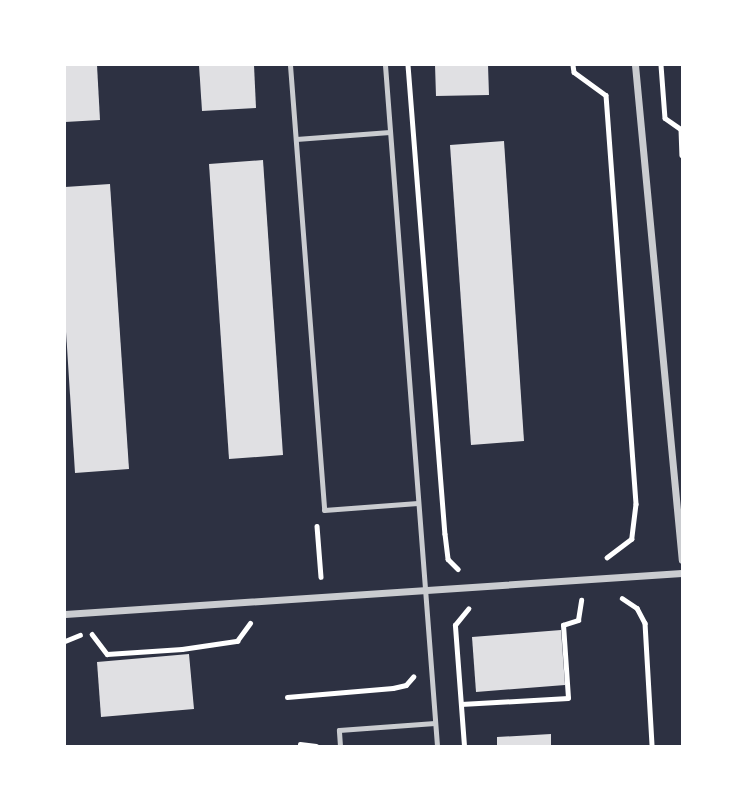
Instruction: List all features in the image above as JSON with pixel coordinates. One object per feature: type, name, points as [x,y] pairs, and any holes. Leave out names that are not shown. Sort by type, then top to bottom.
[{"type":"street","points":[[635,65],[682,559]]},
{"type":"street","points":[[65,614],[425,593],[682,573]]},
{"type":"lane","points":[[290,65],[324,510],[418,503]]},
{"type":"lane","points":[[385,65],[437,746]]},
{"type":"lane","points":[[296,139],[390,132]]},
{"type":"lane","points":[[340,746],[339,730],[435,723]]},
{"type":"path","points":[[408,65],[448,559],[458,569],[469,569]]},
{"type":"path","points":[[573,65],[574,72],[606,95],[636,504],[632,539],[607,558],[596,559]]},
{"type":"path","points":[[661,65],[665,118],[681,129],[682,155]]},
{"type":"path","points":[[611,595],[638,608],[645,623],[652,746]]},
{"type":"path","points":[[461,704],[568,698],[563,625],[578,620],[581,598],[590,597]]},
{"type":"path","points":[[464,746],[455,625],[462,611],[480,604]]},
{"type":"path","points":[[65,641],[89,633],[97,636],[107,654],[183,649],[237,640],[248,623],[262,622]]},
{"type":"path","points":[[288,697],[406,685],[417,665]]},
{"type":"path","points":[[300,744],[316,746]]},
{"type":"building","points":[[65,65],[97,65],[100,120],[65,122]]},
{"type":"building","points":[[199,65],[254,65],[256,108],[202,111]]},
{"type":"building","points":[[435,65],[488,65],[489,95],[436,96]]},
{"type":"building","points":[[504,141],[524,441],[471,445],[450,145]]},
{"type":"building","points":[[263,160],[283,455],[229,459],[209,164]]},
{"type":"building","points":[[110,184],[129,469],[75,473],[65,316],[65,187]]},
{"type":"building","points":[[561,630],[565,685],[476,692],[472,637]]},
{"type":"building","points":[[189,654],[194,709],[101,717],[97,662]]},
{"type":"building","points":[[551,734],[551,746],[497,746],[497,737]]}]
